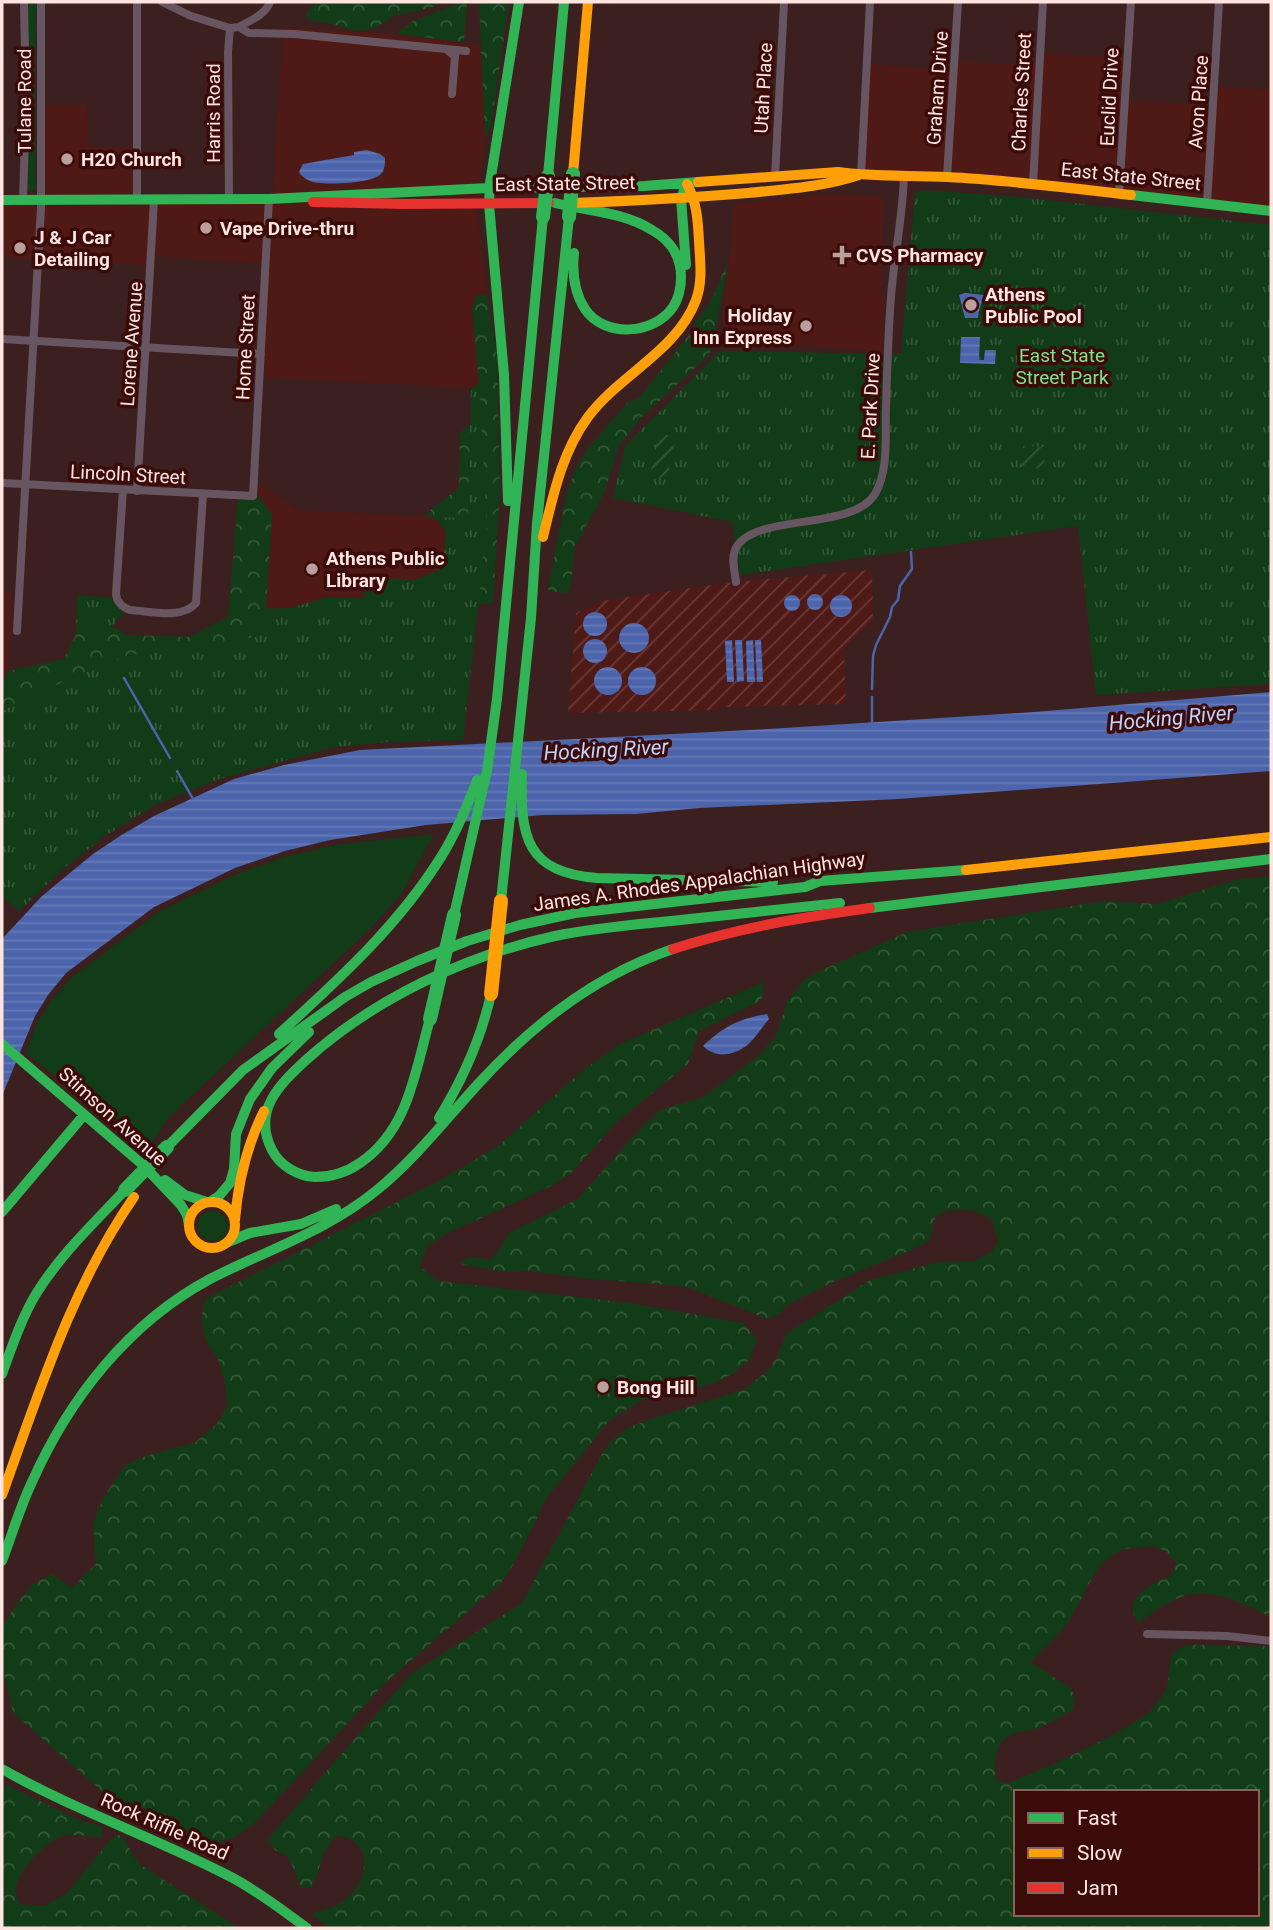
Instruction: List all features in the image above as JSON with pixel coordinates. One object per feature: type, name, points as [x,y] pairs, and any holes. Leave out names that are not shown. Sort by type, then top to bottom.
[{"type":"main road","points":[[508,574],[508,459],[504,376],[489,188],[519,2]]},
{"type":"main road","points":[[267,1106],[268,1141],[283,1165],[300,1175],[319,1177],[335,1175],[362,1163],[391,1133],[402,1115],[430,1019],[487,771],[497,699],[564,2]]},
{"type":"main road","points":[[419,1149],[462,1081],[482,1032],[491,994],[529,635],[537,523],[588,2]]},
{"type":"main road","name":"East State Street","points":[[2,200],[269,199],[489,188],[687,184],[838,172],[1032,184],[1271,211]]},
{"type":"main road","name":"East State Street","points":[[269,199],[289,202],[489,204],[688,198],[838,183],[861,175]]},
{"type":"main road","points":[[569,217],[574,242],[575,289],[582,304],[597,321],[611,328],[629,331],[642,329],[664,318],[680,297],[684,281],[687,184]]},
{"type":"main road","points":[[535,569],[556,488],[573,440],[588,417],[614,388],[667,342],[679,328],[696,299],[701,260],[688,198]]},
{"type":"main road","points":[[555,203],[624,216],[654,230],[677,253],[684,281]]},
{"type":"main road","points":[[522,704],[522,810],[534,850],[548,865],[560,872],[578,876],[710,882],[820,881]]},
{"type":"main road","points":[[243,1070],[380,937],[408,905],[442,858],[470,800],[491,742]]},
{"type":"main road","name":"James A. Rhodes Appalachian Highway","points":[[2,1495],[75,1303],[130,1193],[167,1147],[243,1070],[345,997],[371,982],[467,941],[520,925],[575,913],[805,887],[820,881],[985,868],[1271,836]]},
{"type":"main road","points":[[228,1242],[234,1232],[244,1167],[252,1138],[272,1095],[288,1076],[338,1032],[388,1000],[463,966],[552,937],[589,931],[1271,859]]},
{"type":"main road","points":[[2,1561],[32,1481],[55,1434],[89,1383],[123,1343],[178,1297],[314,1232],[364,1200],[419,1149],[508,1053],[534,1029],[597,985],[643,961],[731,930],[961,896],[1198,867]]},
{"type":"main road","points":[[345,997],[289,1049],[262,1080],[239,1124],[235,1142],[235,1170],[231,1182],[223,1194],[194,1210],[189,1225],[194,1239],[204,1247],[218,1247],[248,1233],[314,1219],[386,1181]]},
{"type":"main road","name":"Stimson Avenue","points":[[2,1044],[143,1165],[181,1205],[189,1225]]},
{"type":"main road","points":[[2,1212],[84,1115]]},
{"type":"main road","points":[[143,1165],[185,1195],[217,1202],[226,1207],[235,1220]]},
{"type":"main road","points":[[2,1374],[26,1311],[42,1284],[62,1259],[130,1193]]},
{"type":"main road","name":"Rock Riffle Road","points":[[2,1769],[82,1811],[233,1877],[307,1928]]},
{"type":"street","name":"Tulane Road","points":[[23,200],[26,105],[24,2]]},
{"type":"street","name":"Tulane Road","points":[[17,631],[41,200],[41,2]]},
{"type":"street","points":[[136,2],[137,200]]},
{"type":"street","points":[[162,2],[191,16],[249,33],[295,34],[466,51]]},
{"type":"street","points":[[235,28],[263,13],[270,2]]},
{"type":"street","name":"Utah Place","points":[[775,177],[784,2]]},
{"type":"street","points":[[861,175],[870,2]]},
{"type":"street","name":"Graham Drive","points":[[947,177],[958,2]]},
{"type":"street","name":"Charles Street","points":[[1032,184],[1042,2]]},
{"type":"street","name":"Euclid Drive","points":[[1119,194],[1130,2]]},
{"type":"street","name":"Avon Place","points":[[1207,204],[1219,2]]},
{"type":"street","name":"Harris Road","points":[[229,199],[228,52],[235,28]]},
{"type":"street","points":[[444,48],[455,56],[452,94]]},
{"type":"street","name":"E. Park Drive","points":[[736,582],[734,555],[744,539],[768,529],[845,513],[864,504],[877,490],[884,463],[893,271],[902,211],[904,175]]},
{"type":"street","name":"Home Street","points":[[253,496],[269,199]]},
{"type":"street","name":"Lorene Avenue","points":[[136,491],[154,200]]},
{"type":"street","points":[[2,339],[261,354]]},
{"type":"street","name":"Lincoln Street","points":[[2,483],[253,496]]},
{"type":"street","points":[[123,490],[117,600],[130,610],[178,613],[189,610],[195,603],[203,494]]},
{"type":"street","points":[[1147,1634],[1227,1636],[1271,1641]]},
{"type":"shaded area","points":[[283,27],[397,34],[481,46],[485,138],[477,213],[487,293],[476,296],[472,308],[479,384],[471,388],[256,377],[263,264],[156,256],[155,266],[2,257],[2,200],[43,199],[42,105],[87,105],[88,147],[133,147],[135,197],[273,194]]},
{"type":"shaded area","points":[[1039,53],[1127,58],[1125,101],[1217,105],[1218,86],[1271,90],[1271,211],[1119,194],[861,175],[866,64],[953,70],[955,60],[1038,66]]},
{"type":"shaded area","points":[[822,194],[883,196],[881,295],[885,296],[882,351],[722,340],[734,204]]},
{"type":"shaded area","points":[[262,484],[297,510],[435,517],[446,531],[443,568],[415,580],[366,578],[363,598],[328,597],[290,608],[266,609],[272,514],[256,493]]},
{"type":"shaded area","points":[[872,570],[873,620],[844,650],[846,704],[568,713],[576,613],[601,601],[733,582]]},
{"type":"shaded area","points":[[2,592],[13,592],[8,671],[2,684]]},
{"type":"green space","points":[[26,2],[37,2],[36,190],[27,190]]},
{"type":"green space","points":[[317,2],[444,2],[394,16],[373,29],[353,31],[306,17],[307,11]]},
{"type":"green space","points":[[467,2],[464,42],[397,34],[411,22]]},
{"type":"green space","points":[[479,2],[509,2],[491,126],[485,138]]},
{"type":"green space","name":"East State Street Park","points":[[925,190],[1019,197],[1271,225],[1271,684],[1096,695],[1078,526],[740,575],[732,522],[613,498],[625,446],[720,351],[901,354],[915,193]]},
{"type":"green space","points":[[728,262],[709,355],[642,417],[619,446],[604,493],[575,547],[567,594],[548,590],[566,496],[575,470],[588,448],[628,402],[639,398],[690,334],[710,303]]},
{"type":"green space","points":[[487,293],[497,355],[500,493],[493,602],[473,606],[473,526],[480,395],[472,308],[476,296]]},
{"type":"green space","points":[[479,384],[487,524],[463,740],[334,747],[219,779],[155,805],[105,836],[62,870],[19,911],[2,896],[2,711],[80,674],[126,656],[251,638],[254,609],[290,608],[328,597],[363,598],[365,577],[415,580],[443,568],[446,532],[435,517],[468,518],[471,388]]},
{"type":"green space","points":[[470,425],[468,519],[425,517],[459,488],[460,432]]},
{"type":"green space","points":[[659,433],[676,437],[667,479],[650,475]]},
{"type":"green space","points":[[1023,446],[1045,447],[1044,469],[1021,467]]},
{"type":"green space","points":[[256,493],[272,514],[266,609],[254,609],[252,638],[126,656],[80,674],[2,711],[2,684],[8,671],[64,659],[76,635],[112,626],[128,635],[188,637],[228,617],[238,498]]},
{"type":"green space","points":[[77,595],[112,598],[124,613],[112,626],[76,635]]},
{"type":"green space","points":[[434,834],[402,893],[369,930],[169,1117],[147,1149],[26,1053],[36,1025],[51,1001],[71,978],[160,911],[239,873],[285,857],[340,844]]},
{"type":"green space","points":[[1271,876],[1271,1617],[1233,1600],[1202,1593],[1178,1598],[1138,1623],[1133,1612],[1136,1598],[1147,1588],[1173,1574],[1176,1563],[1165,1551],[1151,1546],[1127,1549],[1112,1555],[1096,1571],[1068,1622],[1030,1662],[1071,1688],[1075,1698],[1073,1709],[1042,1726],[1004,1739],[996,1755],[995,1767],[997,1780],[1007,1784],[1085,1749],[1137,1721],[1162,1697],[1168,1682],[1171,1658],[1181,1647],[1271,1647],[1271,1928],[329,1928],[312,1914],[339,1904],[360,1881],[364,1861],[357,1844],[337,1836],[324,1854],[312,1887],[301,1888],[286,1855],[276,1851],[267,1840],[412,1673],[522,1603],[610,1442],[628,1428],[745,1389],[769,1369],[786,1334],[870,1280],[939,1262],[973,1261],[993,1251],[998,1241],[991,1219],[970,1211],[942,1213],[935,1217],[930,1240],[833,1282],[787,1305],[780,1313],[768,1319],[685,1286],[590,1279],[529,1271],[506,1272],[459,1264],[473,1257],[489,1260],[511,1232],[578,1199],[635,1134],[660,1110],[703,1097],[757,1057],[776,1036],[788,999],[804,980],[815,973],[907,932],[1104,901],[1158,904],[1238,879]]},
{"type":"green space","points":[[764,982],[762,1000],[699,1031],[688,1064],[618,1121],[570,1174],[551,1186],[446,1234],[427,1246],[420,1267],[439,1281],[630,1303],[743,1323],[757,1339],[749,1360],[732,1374],[711,1384],[640,1401],[609,1421],[543,1503],[513,1565],[500,1584],[385,1683],[269,1808],[252,1825],[233,1838],[212,1844],[190,1840],[114,1802],[13,1713],[2,1665],[2,1628],[17,1603],[32,1585],[52,1574],[72,1588],[96,1564],[93,1523],[102,1501],[128,1464],[196,1442],[216,1425],[228,1405],[218,1359],[206,1341],[201,1319],[205,1299],[435,1183],[498,1146],[581,1072],[620,1044]]},
{"type":"green space","points":[[213,1211],[224,1215],[228,1226],[224,1237],[213,1241],[202,1237],[198,1226],[202,1215]]},
{"type":"green space","points":[[7,1785],[81,1821],[102,1826],[102,1837],[63,1836],[39,1852],[24,1869],[16,1887],[16,1896],[22,1905],[45,1905],[66,1894],[111,1839],[121,1834],[138,1863],[239,1928],[2,1928],[2,1791]]},
{"type":"water","points":[[367,150],[385,158],[381,174],[368,180],[319,183],[307,179],[299,172],[303,164],[354,155],[354,152]]},
{"type":"water","name":"Athens Public Pool","points":[[959,295],[984,295],[978,318],[965,318]]},
{"type":"water","points":[[961,337],[980,337],[979,360],[984,360],[985,350],[996,350],[995,364],[960,363]]},
{"type":"water","points":[[812,594],[818,594],[823,602],[821,608],[812,610],[807,605],[807,599]]},
{"type":"water","points":[[789,595],[795,595],[800,603],[798,609],[789,611],[784,606],[784,600]]},
{"type":"water","points":[[841,595],[849,598],[852,606],[849,614],[841,617],[833,614],[830,606],[833,598]]},
{"type":"water","points":[[595,612],[604,615],[607,624],[604,633],[595,636],[586,633],[583,624],[586,615]]},
{"type":"water","points":[[634,623],[645,627],[649,638],[645,649],[634,653],[623,649],[619,638],[623,627]]},
{"type":"water","points":[[595,639],[606,646],[607,651],[600,662],[595,663],[584,656],[583,651],[590,640]]},
{"type":"water","points":[[732,640],[734,682],[727,682],[725,641]]},
{"type":"water","points":[[735,640],[742,640],[744,681],[737,682]]},
{"type":"water","points":[[753,640],[755,682],[747,682],[746,641]]},
{"type":"water","points":[[755,640],[761,640],[763,682],[757,682]]},
{"type":"water","points":[[608,667],[618,671],[622,681],[618,691],[608,695],[598,691],[594,681],[598,671]]},
{"type":"water","points":[[642,667],[652,671],[656,681],[652,691],[642,695],[632,691],[628,681],[632,671]]},
{"type":"water","name":"Hocking River","points":[[1271,692],[1271,771],[898,799],[699,808],[636,814],[543,815],[426,825],[330,840],[285,851],[235,868],[154,907],[66,973],[35,1016],[2,1096],[2,939],[42,896],[93,854],[154,816],[234,779],[284,765],[360,750],[768,729],[1034,712]]},
{"type":"water","points":[[767,1014],[769,1019],[741,1049],[730,1054],[718,1054],[703,1046],[732,1024]]},
{"type":"waterway","points":[[872,689],[876,645],[892,607],[898,600],[900,586],[912,569],[911,552]]},
{"type":"waterway","points":[[124,678],[170,758]]},
{"type":"waterway","points":[[872,697],[872,722]]},
{"type":"waterway","points":[[177,771],[193,799]]},
{"type":"traffic: fast","points":[[508,501],[504,375],[489,204],[519,2]]},
{"type":"traffic: fast","points":[[548,176],[564,2]]},
{"type":"traffic: fast","points":[[569,217],[573,174]]},
{"type":"traffic: fast","points":[[543,217],[548,176]]},
{"type":"traffic: fast","points":[[2,200],[269,199],[489,188],[644,186],[698,182]]},
{"type":"traffic: fast","points":[[686,265],[681,198],[687,184]]},
{"type":"traffic: fast","points":[[1131,195],[1271,211]]},
{"type":"traffic: fast","points":[[555,203],[629,219],[658,234],[673,249],[679,262],[681,281],[677,300],[665,316],[642,328],[604,325],[593,318],[578,296],[574,253]]},
{"type":"traffic: fast","points":[[454,915],[487,771],[497,699],[543,217]]},
{"type":"traffic: fast","points":[[501,901],[569,217]]},
{"type":"traffic: fast","points":[[522,774],[526,833],[532,847],[542,859],[555,868],[573,875],[597,878],[773,882]]},
{"type":"traffic: fast","points":[[279,1034],[345,972],[406,906],[446,848],[477,780]]},
{"type":"traffic: fast","points":[[870,908],[1271,859]]},
{"type":"traffic: fast","points":[[167,1147],[243,1070],[345,997],[371,982],[467,941],[520,925],[575,913],[805,887],[820,881],[966,870]]},
{"type":"traffic: fast","points":[[430,1019],[408,1098],[390,1134],[376,1149],[355,1166],[327,1176],[302,1175],[280,1161],[272,1150],[265,1123],[271,1100],[278,1089],[306,1060],[361,1017],[423,982],[488,955],[570,933],[840,903]]},
{"type":"traffic: fast","points":[[430,1019],[454,915]]},
{"type":"traffic: fast","points":[[2,1561],[32,1482],[64,1421],[104,1366],[127,1341],[180,1297],[210,1279],[317,1229],[358,1204],[405,1165],[499,1062],[544,1022],[618,972],[673,949]]},
{"type":"traffic: fast","points":[[439,1118],[470,1058],[491,994]]},
{"type":"traffic: fast","points":[[210,1202],[230,1183],[234,1169],[236,1134],[250,1099],[272,1068],[309,1032]]},
{"type":"traffic: fast","points":[[2,1044],[143,1165],[181,1205],[189,1225]]},
{"type":"traffic: fast","points":[[2,1212],[84,1115]]},
{"type":"traffic: fast","points":[[125,1190],[167,1147]]},
{"type":"traffic: fast","points":[[165,1180],[185,1195],[207,1202]]},
{"type":"traffic: fast","points":[[2,1374],[26,1313],[45,1280],[125,1190]]},
{"type":"traffic: fast","points":[[228,1242],[250,1233],[301,1224],[336,1209]]},
{"type":"traffic: fast","points":[[2,1769],[58,1798],[231,1877],[307,1928]]},
{"type":"traffic: slow","points":[[573,174],[588,2]]},
{"type":"traffic: slow","points":[[698,182],[838,172],[993,180],[1131,195]]},
{"type":"traffic: slow","points":[[572,203],[790,189],[859,175]]},
{"type":"traffic: slow","points":[[543,537],[571,445],[588,417],[615,388],[675,334],[696,300],[700,278],[698,226],[695,205],[687,184]]},
{"type":"traffic: slow","points":[[966,870],[1271,837]]},
{"type":"traffic: slow","points":[[491,994],[501,901]]},
{"type":"traffic: slow","points":[[235,1220],[244,1164],[264,1111]]},
{"type":"traffic: slow","points":[[2,1495],[43,1380],[74,1304],[134,1197]]},
{"type":"traffic: slow","points":[[212,1202],[228,1209],[235,1225],[228,1241],[212,1248],[196,1241],[189,1225],[196,1209],[212,1202]]},
{"type":"traffic: jam","points":[[313,202],[549,203]]},
{"type":"traffic: jam","points":[[673,949],[770,924],[870,908]]},
{"type":"place","name":"H20 Church","points":[[67,159]]},
{"type":"place","name":"Vape Drive-thru","points":[[206,228]]},
{"type":"place","name":"J & J Car Detailing","points":[[20,248]]},
{"type":"place","name":"CVS Pharmacy","points":[[842,255]]},
{"type":"place","name":"Athens Public Pool","points":[[971,305]]},
{"type":"place","name":"Holiday Inn Express","points":[[806,326]]},
{"type":"place","name":"Athens Public Library","points":[[312,569]]},
{"type":"place","name":"Bong Hill","points":[[603,1387]]}]
